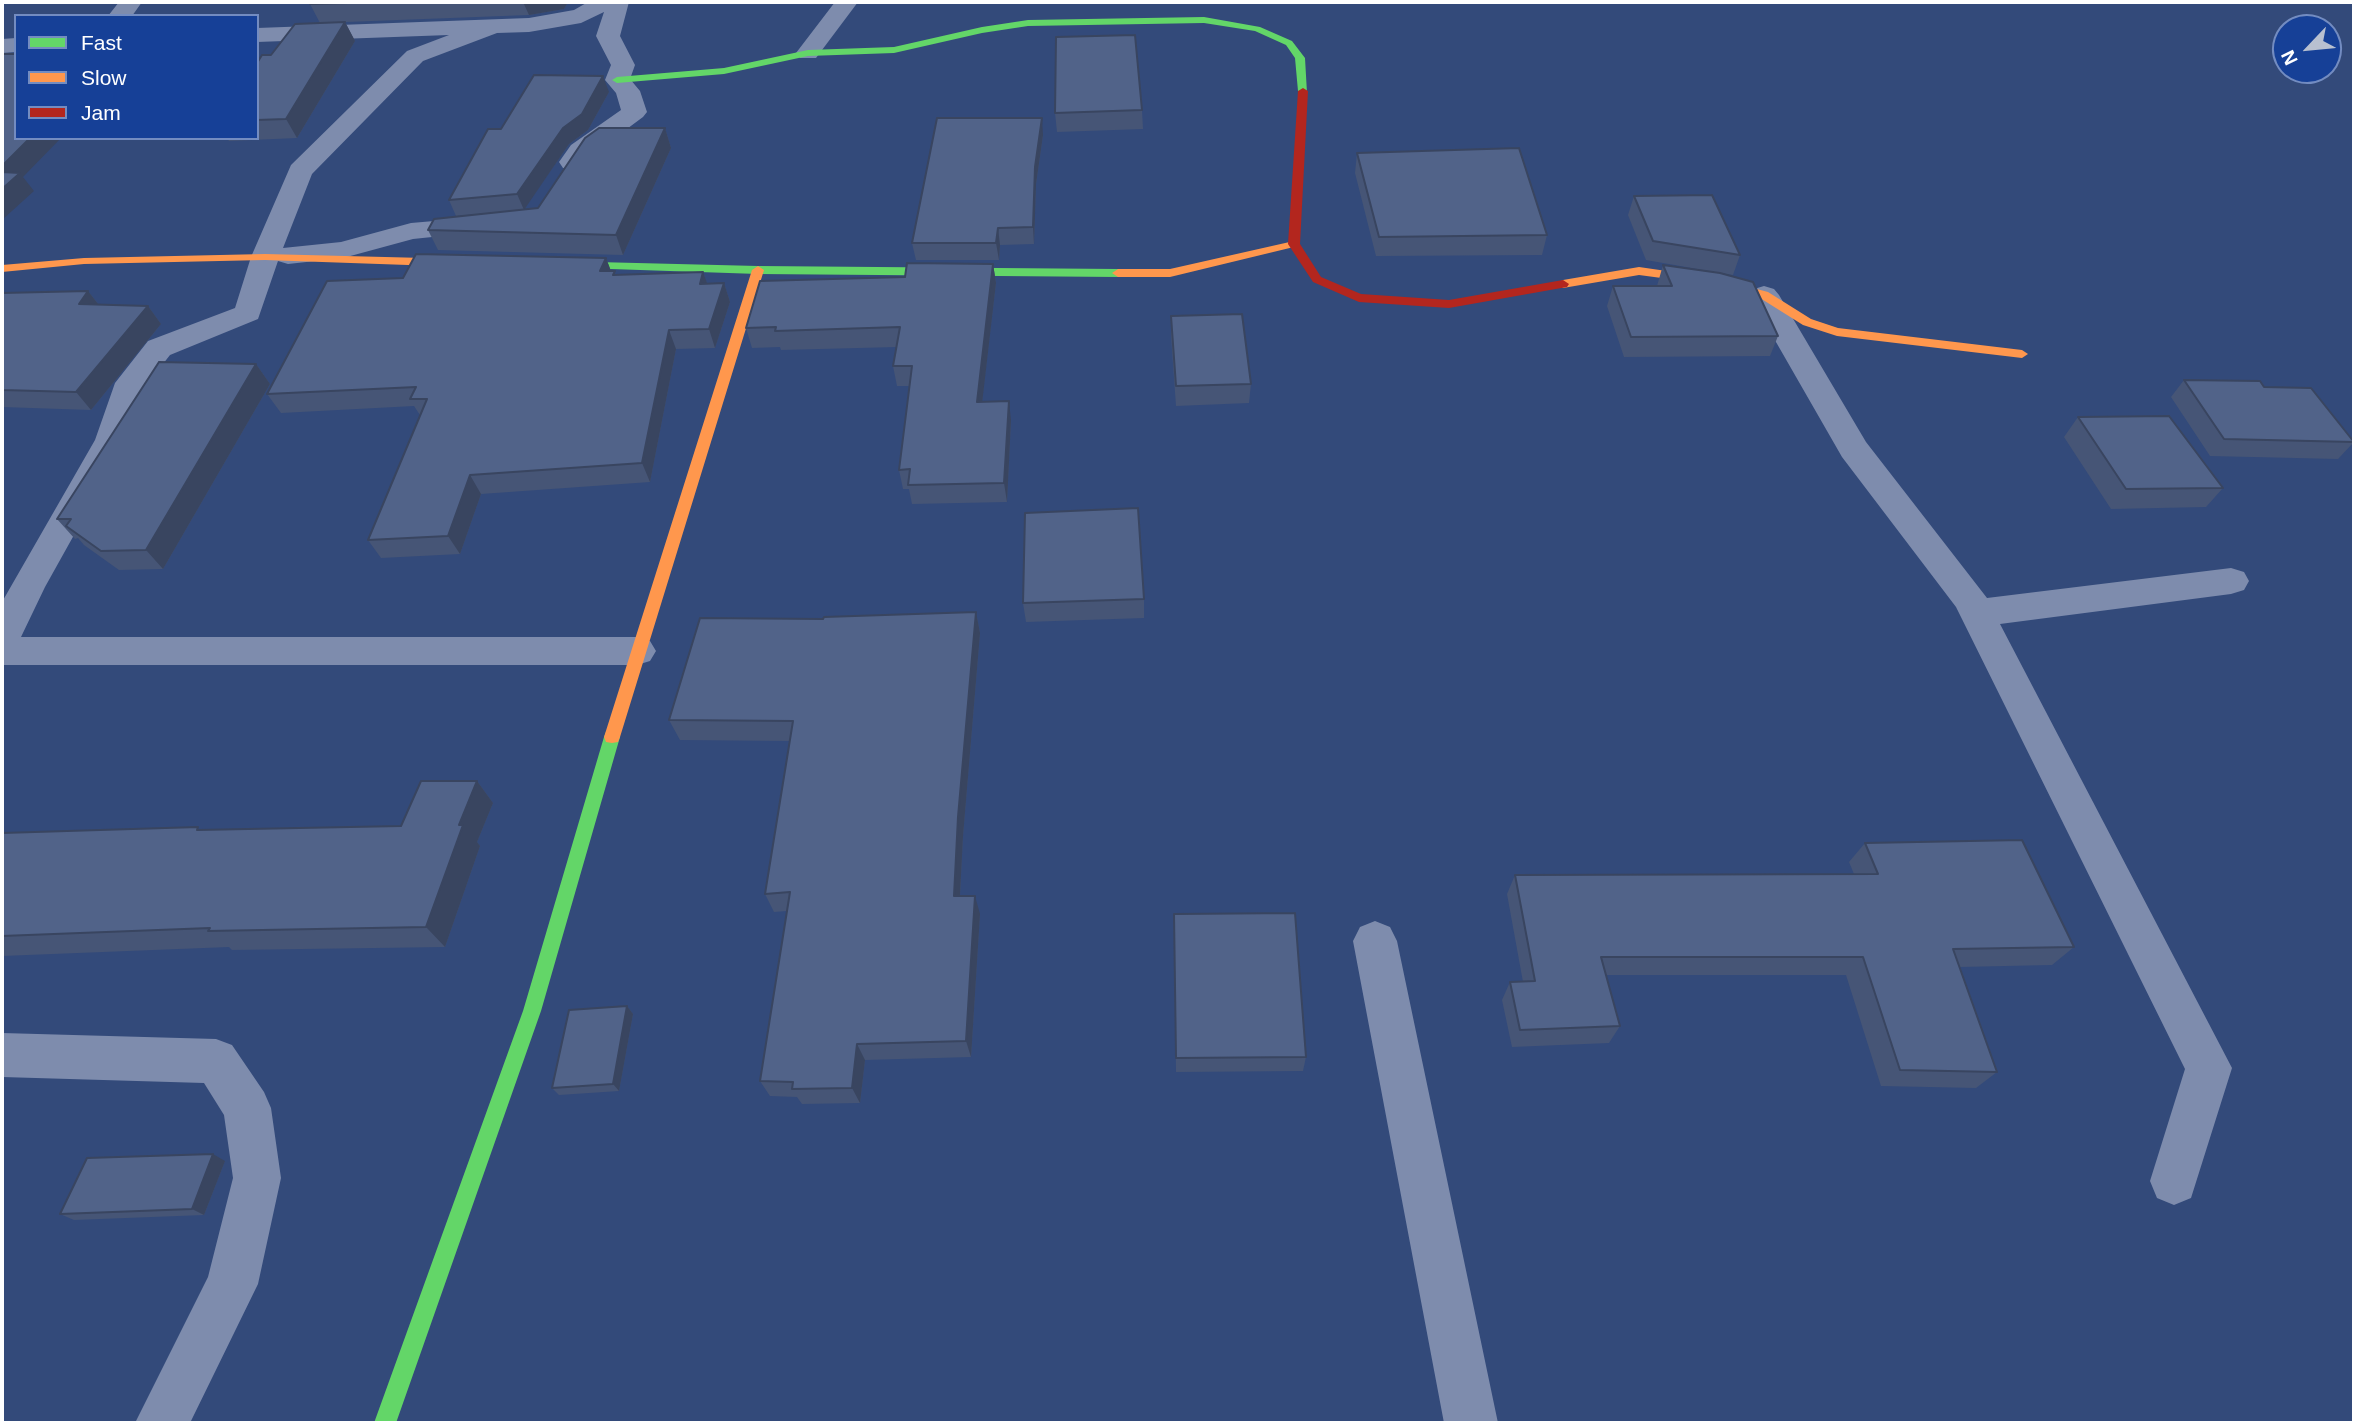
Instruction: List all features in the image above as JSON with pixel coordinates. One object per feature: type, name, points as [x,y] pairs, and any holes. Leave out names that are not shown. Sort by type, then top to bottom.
[{"type":"street","points":[[259,35],[529,25],[581,16],[604,2]]},
{"type":"street","points":[[617,80],[623,65],[608,36],[618,2]]},
{"type":"street","points":[[808,53],[847,2]]},
{"type":"street","points":[[617,80],[724,71],[808,53],[894,50],[982,30],[1028,23],[1204,20],[1257,29],[1289,43],[1300,58],[1304,105],[1294,244],[1317,279],[1359,299],[1449,304],[1639,271],[1715,282],[1765,295],[1807,322],[1837,332],[2022,354]]},
{"type":"street","points":[[2,638],[14,595],[111,440],[126,390],[159,348],[248,313],[265,257],[300,172],[415,57],[489,28]]},
{"type":"street","points":[[557,185],[580,150],[634,112],[628,91],[617,80]]},
{"type":"street","points":[[265,257],[343,250],[411,231],[506,222]]},
{"type":"street","points":[[535,264],[758,270],[1170,273],[1294,244]]},
{"type":"street","points":[[2,269],[84,261],[265,257],[479,263]]},
{"type":"street","points":[[385,1423],[532,1011],[637,651],[758,270]]},
{"type":"street","points":[[1765,295],[1854,449],[1970,600],[2209,1068],[2174,1181]]},
{"type":"street","points":[[1977,613],[2231,581]]},
{"type":"street","points":[[2,651],[637,651]]},
{"type":"street","points":[[1375,941],[1471,1423]]},
{"type":"street","points":[[2,1055],[216,1061],[247,1108],[257,1178],[232,1284],[162,1423]]},
{"type":"building","points":[[313,2],[386,2],[310,4]]},
{"type":"building","points":[[345,22],[286,119],[259,120],[259,60],[262,55],[271,55],[295,24]]},
{"type":"building","points":[[1135,35],[1142,110],[1055,113],[1056,37]]},
{"type":"building","points":[[2,54],[14,54],[14,140],[28,140],[2,166]]},
{"type":"building","points":[[534,75],[603,76],[582,114],[563,128],[517,194],[449,200],[488,129],[501,129]]},
{"type":"building","points":[[937,118],[1042,118],[1035,167],[1033,227],[998,228],[996,243],[912,243]]},
{"type":"building","points":[[599,128],[665,128],[616,235],[428,230],[434,219],[538,208],[585,138]]},
{"type":"building","points":[[1519,148],[1547,235],[1379,237],[1357,153]]},
{"type":"building","points":[[2,172],[20,173],[2,189]]},
{"type":"building","points":[[1712,195],[1740,255],[1653,241],[1634,196]]},
{"type":"building","points":[[416,254],[606,258],[600,271],[615,271],[613,275],[703,272],[700,284],[724,283],[709,329],[669,330],[642,463],[470,475],[448,536],[368,540],[427,399],[410,399],[416,387],[267,394],[327,281],[403,278]]},
{"type":"building","points":[[907,263],[993,264],[977,402],[1009,401],[1004,483],[908,485],[910,469],[899,470],[912,366],[893,366],[900,327],[775,331],[776,327],[746,328],[760,281],[905,277]]},
{"type":"building","points":[[1663,265],[1720,273],[1753,282],[1778,336],[1631,337],[1613,286],[1672,286]]},
{"type":"building","points":[[88,291],[79,304],[148,306],[76,392],[2,390],[2,293]]},
{"type":"building","points":[[1242,314],[1251,384],[1176,386],[1171,316]]},
{"type":"building","points":[[159,362],[256,364],[146,550],[101,551],[66,526],[71,519],[57,519]]},
{"type":"building","points":[[2184,380],[2260,381],[2264,387],[2311,388],[2354,442],[2224,439]]},
{"type":"building","points":[[2169,416],[2223,488],[2126,489],[2078,417]]},
{"type":"building","points":[[1138,508],[1144,599],[1023,603],[1025,513]]},
{"type":"building","points":[[976,612],[958,817],[954,896],[975,896],[966,1041],[857,1044],[852,1088],[792,1089],[793,1082],[760,1081],[790,892],[765,894],[793,721],[669,720],[700,618],[823,619]]},
{"type":"building","points":[[421,781],[477,781],[459,825],[463,825],[426,927],[208,931],[210,928],[2,936],[2,833],[198,827],[197,830],[401,826]]},
{"type":"building","points":[[2022,840],[2074,947],[1953,949],[1997,1072],[1900,1070],[1863,957],[1601,957],[1620,1026],[1520,1030],[1510,982],[1535,981],[1515,875],[1878,874],[1865,843]]},
{"type":"building","points":[[1295,913],[1306,1057],[1176,1058],[1174,914]]},
{"type":"building","points":[[627,1006],[613,1084],[552,1088],[569,1010]]},
{"type":"building","points":[[213,1154],[192,1209],[60,1214],[87,1158]]},
{"type":"traffic: fast","points":[[617,80],[724,71],[808,53],[894,50],[982,30],[1028,23],[1204,20],[1257,29],[1289,43],[1300,58],[1303,91]]},
{"type":"traffic: fast","points":[[556,265],[758,270],[1118,273]]},
{"type":"traffic: fast","points":[[385,1423],[532,1011],[612,737]]},
{"type":"traffic: slow","points":[[1118,273],[1170,273],[1294,244]]},
{"type":"traffic: slow","points":[[2,269],[84,261],[265,257],[465,263]]},
{"type":"traffic: slow","points":[[612,737],[758,270]]},
{"type":"traffic: slow","points":[[1563,284],[1639,271],[1715,282],[1764,295],[1807,322],[1837,332],[2022,354]]},
{"type":"traffic: jam","points":[[1303,91],[1294,244],[1317,279],[1359,298],[1449,304],[1563,284]]}]
